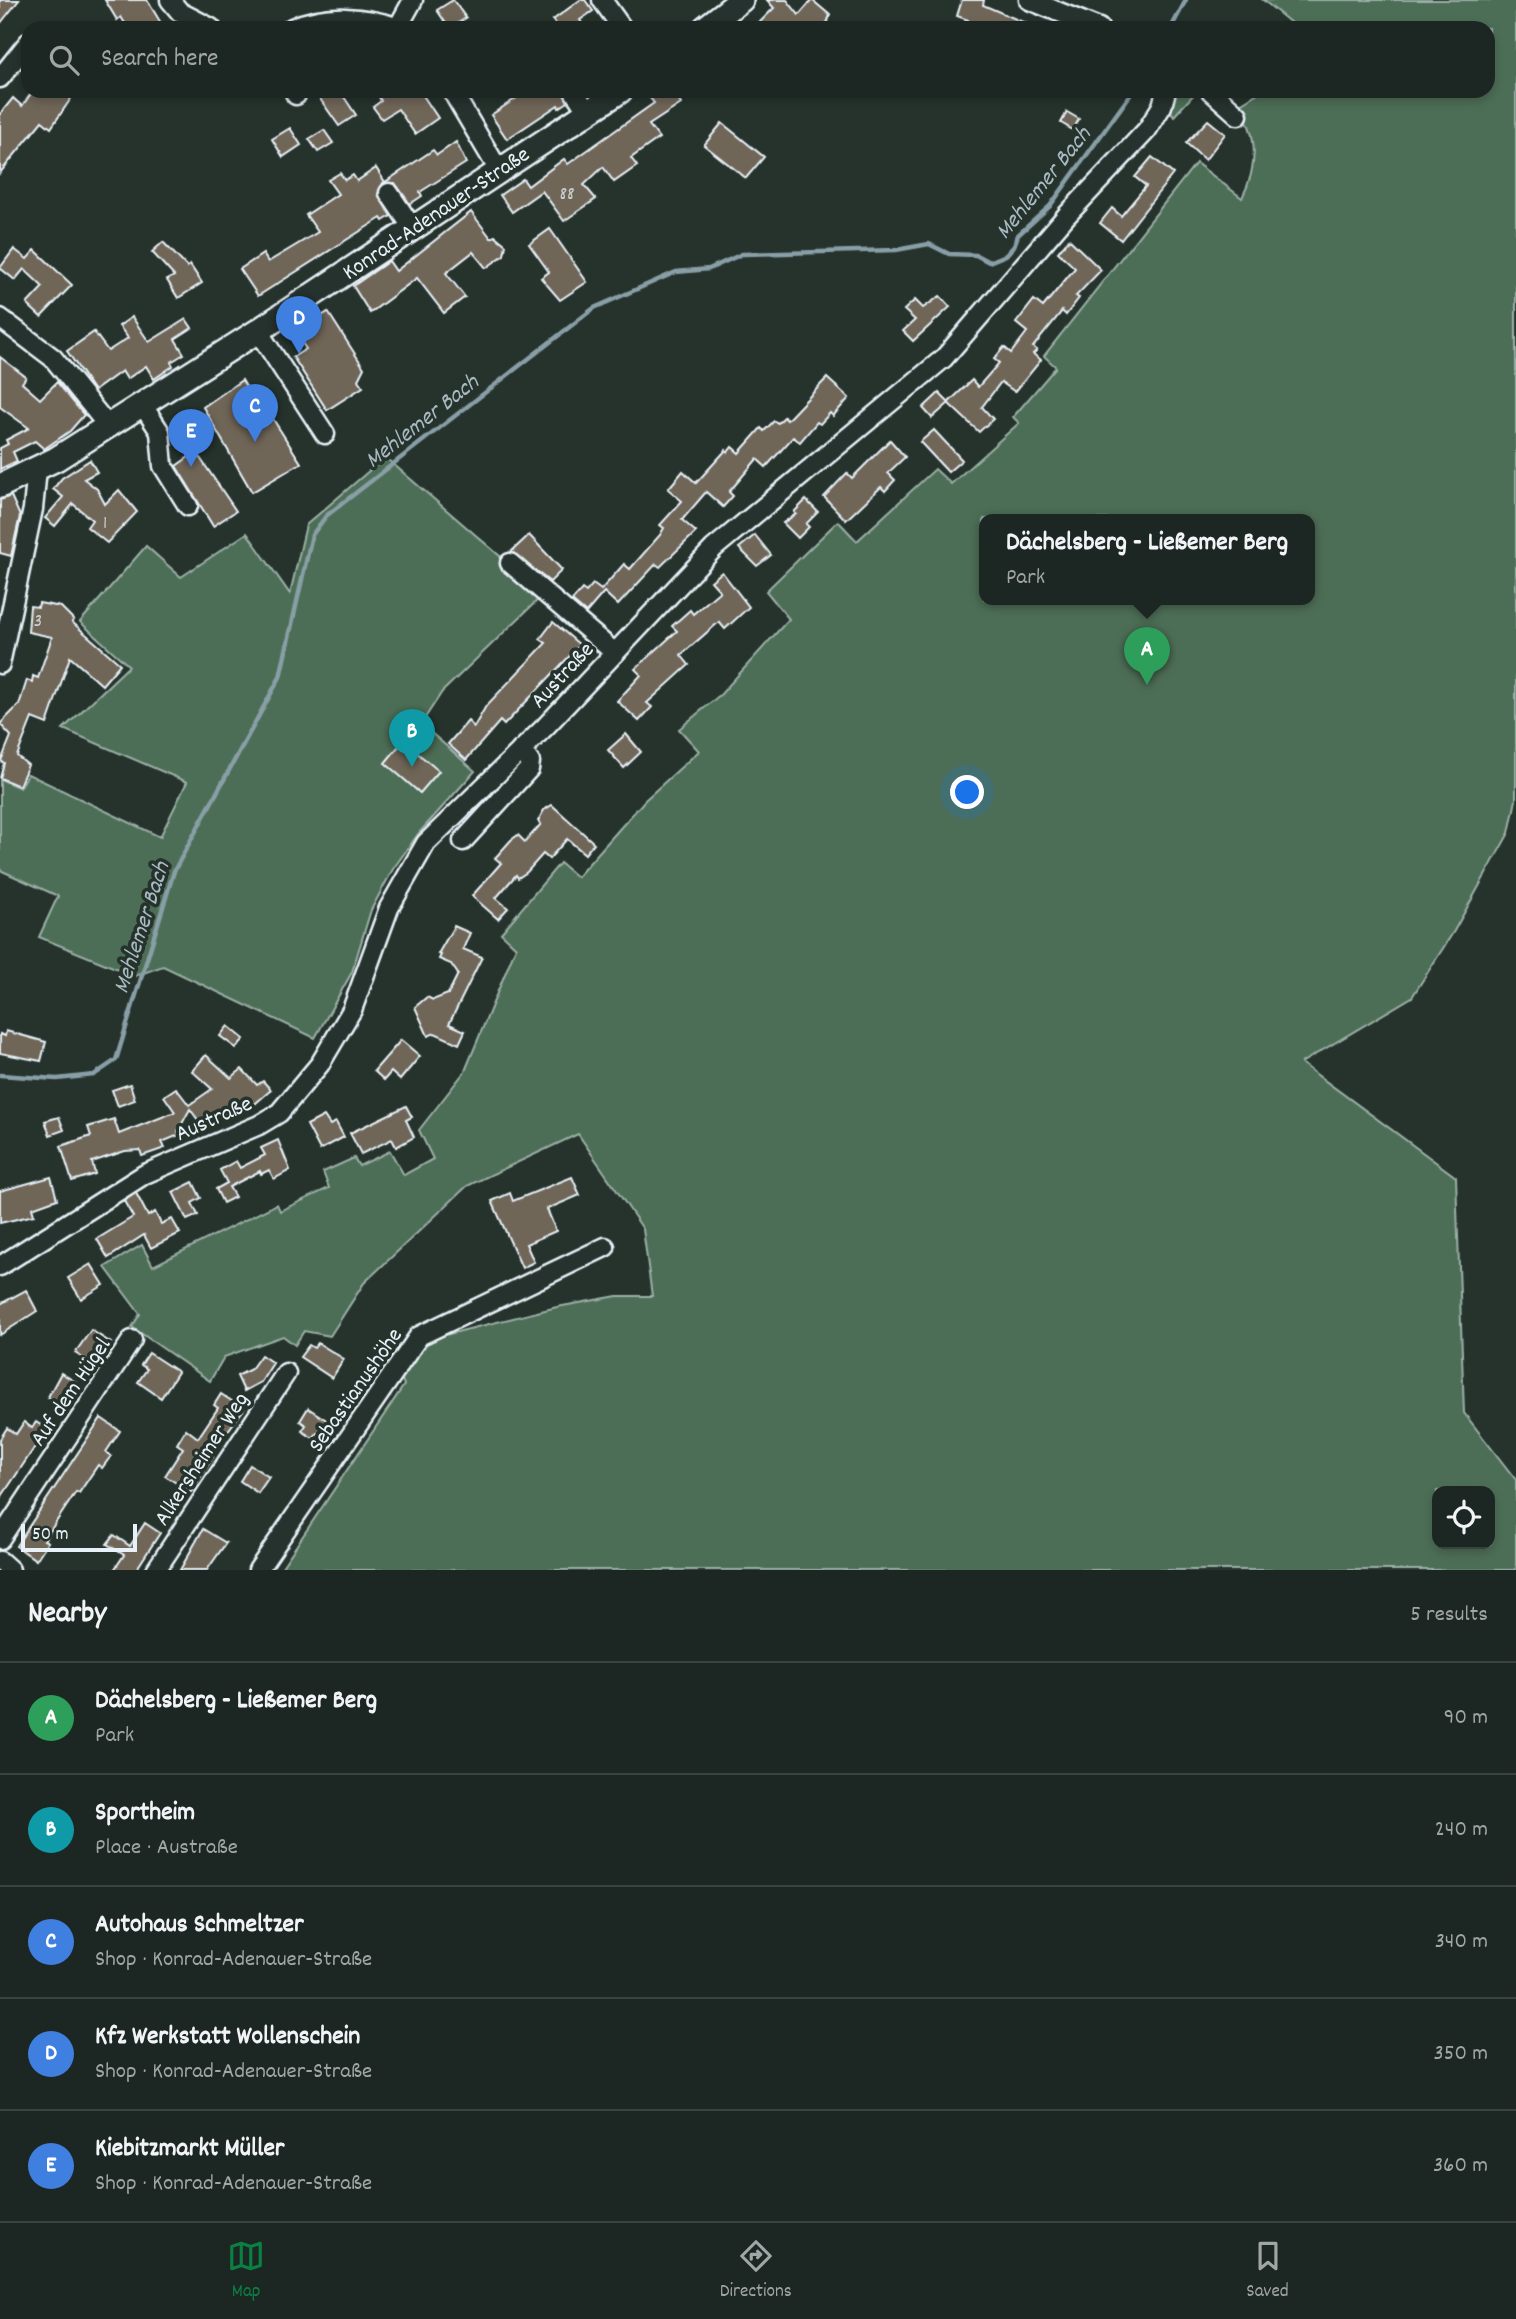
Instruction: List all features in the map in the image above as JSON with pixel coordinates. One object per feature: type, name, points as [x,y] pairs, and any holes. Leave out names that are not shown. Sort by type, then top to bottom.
[{"type":"main road","points":[[714,21],[741,0]]},
{"type":"main road","name":"Konrad-Adenauer-Straße","points":[[0,486],[37,469],[258,331],[498,169],[610,98]]},
{"type":"street","points":[[170,0],[180,12],[197,21]]},
{"type":"street","points":[[402,21],[412,0]]},
{"type":"street","points":[[601,0],[617,21]]},
{"type":"street","points":[[1029,0],[1082,21]]},
{"type":"street","points":[[323,21],[341,17],[380,21]]},
{"type":"street","points":[[0,78],[21,52]]},
{"type":"street","points":[[456,98],[498,169]]},
{"type":"street","points":[[578,98],[588,113]]},
{"type":"street","name":"Austraße","points":[[0,1266],[145,1174],[259,1125],[279,1112],[320,1065],[352,1010],[389,908],[426,843],[521,750],[714,548],[944,358],[1067,215],[1147,130],[1164,98]]},
{"type":"street","points":[[1219,98],[1238,115]]},
{"type":"street","points":[[389,193],[412,228]]},
{"type":"street","points":[[0,318],[53,358],[108,426]]},
{"type":"street","points":[[258,331],[325,434]]},
{"type":"street","points":[[142,404],[160,432],[163,466],[188,506]]},
{"type":"street","points":[[0,664],[33,509],[37,469]]},
{"type":"street","points":[[510,563],[615,653]]},
{"type":"street","points":[[463,841],[529,769],[530,762],[521,750]]},
{"type":"street","name":"Sebastianushöhe","points":[[258,1570],[419,1336],[606,1247]]},
{"type":"street","name":"Auf dem Hügel","points":[[0,1539],[132,1340]]},
{"type":"street","name":"Alkersheimer Weg","points":[[156,1570],[286,1373]]},
{"type":"street","points":[[0,1561],[10,1570]]},
{"type":"green space","points":[[1263,0],[1516,0],[1516,800],[1509,833],[1454,931],[1412,997],[1301,1063],[1456,1177],[1464,1413],[1516,1480],[1516,1570],[280,1570],[404,1385],[399,1372],[425,1340],[557,1307],[617,1296],[652,1296],[643,1229],[578,1134],[467,1186],[364,1283],[330,1336],[304,1331],[295,1345],[283,1336],[224,1357],[210,1381],[132,1327],[140,1314],[105,1267],[142,1245],[153,1266],[277,1204],[280,1211],[329,1188],[323,1172],[354,1158],[359,1166],[390,1151],[404,1175],[433,1159],[419,1130],[465,1071],[516,947],[501,933],[560,863],[577,877],[645,800],[699,751],[679,729],[721,694],[789,619],[766,591],[838,521],[857,541],[935,469],[951,484],[1019,423],[1013,417],[1056,367],[1044,356],[1196,163],[1242,198],[1251,175],[1254,151],[1250,128],[1237,106],[1250,98],[1495,98],[1495,21],[1288,21]]},
{"type":"green space","points":[[1171,98],[1191,98],[1174,116],[1169,108]]},
{"type":"green space","points":[[385,457],[544,594],[442,692],[421,724],[475,771],[419,833],[393,869],[371,910],[352,972],[315,1038],[163,966],[135,976],[39,937],[58,896],[0,870],[0,779],[20,788],[28,774],[160,837],[187,782],[63,729],[129,666],[80,622],[146,546],[181,577],[247,533],[290,594],[306,525]]},
{"type":"building","points":[[0,0],[19,0],[0,24]]},
{"type":"building","points":[[105,0],[147,0],[160,21],[124,21],[121,17],[117,20]]},
{"type":"building","points":[[453,0],[466,18],[461,21],[444,21],[437,10]]},
{"type":"building","points":[[580,0],[585,0],[593,11],[581,21],[553,20]]},
{"type":"building","points":[[767,0],[787,0],[799,15],[812,0],[830,15],[828,21],[761,21],[774,8]]},
{"type":"building","points":[[962,0],[984,0],[983,5],[1021,21],[968,21],[957,16]]},
{"type":"building","points":[[13,98],[22,106],[28,98],[71,98],[51,128],[42,121],[0,173],[0,114]]},
{"type":"building","points":[[345,98],[356,115],[339,126],[320,99]]},
{"type":"building","points":[[380,98],[425,98],[438,118],[415,134],[398,109],[382,119],[373,107],[381,101]]},
{"type":"building","points":[[516,98],[566,98],[568,102],[559,108],[558,105],[507,139],[491,115]]},
{"type":"building","points":[[650,98],[677,98],[681,104],[649,125],[659,138],[631,158],[637,166],[614,182],[603,167],[584,185],[596,199],[564,221],[542,191],[512,212],[500,195],[523,179],[528,186],[564,159],[568,164],[654,103]]},
{"type":"building","points":[[1067,112],[1079,119],[1073,130],[1061,123]]},
{"type":"building","points":[[1208,120],[1225,134],[1205,160],[1186,143]]},
{"type":"building","points":[[722,123],[764,157],[746,178],[704,145]]},
{"type":"building","points":[[290,128],[301,145],[283,157],[272,139]]},
{"type":"building","points":[[324,130],[333,143],[318,152],[309,139]]},
{"type":"building","points":[[456,142],[466,163],[420,192],[422,196],[410,204],[395,183],[383,183],[378,194],[391,216],[383,221],[381,218],[258,296],[240,269],[263,254],[268,262],[318,232],[306,215],[338,194],[328,180],[340,173],[345,180],[353,175],[357,181],[376,168],[385,182],[433,150],[437,155]]},
{"type":"building","points":[[1152,157],[1173,174],[1121,240],[1100,223],[1112,208],[1121,216],[1146,186],[1135,177]]},
{"type":"building","points":[[471,212],[491,238],[495,236],[506,245],[504,255],[486,268],[473,252],[446,273],[465,297],[444,313],[417,278],[370,313],[353,286],[389,261],[396,271]]},
{"type":"building","points":[[550,229],[587,282],[560,300],[541,278],[549,272],[529,244]]},
{"type":"building","points":[[1069,239],[1101,270],[1076,296],[1079,298],[1066,315],[1062,311],[1033,347],[1037,350],[1033,354],[1041,360],[1015,392],[1001,382],[982,407],[993,419],[979,432],[948,403],[972,380],[978,387],[999,363],[994,359],[1004,347],[1011,353],[1027,332],[1016,323],[1034,300],[1043,307],[1075,268],[1058,252]]},
{"type":"building","points":[[163,242],[187,267],[190,265],[202,283],[178,298],[167,280],[174,276],[152,252]]},
{"type":"building","points":[[14,249],[27,259],[35,250],[72,285],[41,317],[27,304],[43,287],[24,269],[15,280],[0,268]]},
{"type":"building","points":[[940,296],[950,307],[913,341],[903,331],[915,320],[904,310],[915,300],[923,308]]},
{"type":"building","points":[[328,312],[364,368],[358,380],[363,387],[327,410],[293,357],[306,349],[295,333]]},
{"type":"building","points":[[132,317],[149,342],[186,319],[192,328],[175,339],[184,354],[171,362],[173,366],[154,379],[146,366],[127,379],[122,371],[94,391],[67,351],[94,332],[108,351],[128,338],[119,326]]},
{"type":"building","points":[[0,357],[26,377],[22,383],[40,399],[57,382],[84,415],[70,431],[44,449],[35,441],[13,452],[17,461],[0,469],[0,448],[8,444],[6,440],[29,428],[0,407]]},
{"type":"building","points":[[827,378],[849,398],[833,416],[830,413],[820,424],[817,422],[800,442],[793,437],[766,467],[757,459],[729,492],[733,496],[723,507],[706,492],[682,520],[696,532],[660,567],[656,564],[618,605],[604,592],[586,613],[572,601],[582,589],[586,592],[593,584],[601,590],[624,564],[630,569],[660,535],[664,528],[660,525],[682,501],[668,489],[683,471],[696,483],[726,450],[728,452],[732,447],[739,453],[761,428],[764,431],[774,421],[778,423],[784,417],[787,420]]},
{"type":"building","points":[[242,380],[266,420],[271,416],[301,463],[252,492],[203,407]]},
{"type":"building","points":[[939,393],[949,403],[932,418],[923,408]]},
{"type":"building","points":[[934,430],[962,460],[948,472],[920,442]]},
{"type":"building","points":[[890,440],[905,457],[888,473],[895,480],[885,491],[881,487],[846,520],[824,497],[847,473],[852,478]]},
{"type":"building","points":[[196,452],[236,511],[213,526],[176,466]]},
{"type":"building","points":[[90,460],[97,472],[84,479],[97,489],[105,504],[119,490],[137,512],[107,543],[87,527],[92,520],[73,504],[55,526],[45,518],[63,497],[53,489],[62,478]]},
{"type":"building","points":[[11,496],[20,516],[11,556],[0,553],[0,500]]},
{"type":"building","points":[[806,500],[818,512],[806,524],[809,527],[798,538],[783,523],[796,514],[794,512]]},
{"type":"building","points":[[529,535],[562,570],[550,582],[511,552]]},
{"type":"building","points":[[755,535],[771,555],[757,566],[739,548]]},
{"type":"building","points":[[722,572],[749,607],[725,629],[719,622],[681,655],[689,665],[647,703],[652,707],[639,721],[617,701],[641,675],[635,669],[677,631],[672,626],[690,610],[693,614],[720,591],[711,581]]},
{"type":"building","points":[[39,603],[61,607],[74,620],[72,622],[120,664],[102,685],[70,657],[47,724],[32,718],[17,756],[28,765],[19,786],[0,778],[4,763],[1,761],[11,736],[0,724],[19,705],[27,680],[32,682],[33,676],[38,678],[52,637],[28,632],[30,606],[38,607]]},
{"type":"building","points":[[553,622],[580,645],[504,725],[500,721],[466,760],[448,744],[468,721],[474,727],[486,706],[546,643],[540,639]]},
{"type":"building","points":[[626,734],[641,752],[624,768],[608,750]]},
{"type":"building","points":[[403,741],[439,771],[420,793],[385,763]]},
{"type":"building","points":[[552,805],[594,843],[585,854],[567,839],[549,859],[543,854],[527,872],[518,878],[516,875],[496,898],[508,908],[498,919],[472,896],[501,863],[495,858],[518,835],[525,842],[541,824],[538,821],[544,810]]},
{"type":"building","points":[[454,926],[470,933],[463,949],[482,957],[449,1024],[465,1031],[459,1044],[435,1033],[428,1036],[415,1007],[427,997],[433,1000],[448,994],[458,974],[451,964],[439,959],[441,955],[438,954]]},
{"type":"building","points":[[228,1026],[244,1039],[236,1048],[220,1036]]},
{"type":"building","points":[[6,1031],[46,1042],[41,1061],[0,1053],[0,1034],[5,1036]]},
{"type":"building","points":[[401,1040],[420,1056],[400,1080],[391,1072],[384,1080],[374,1071]]},
{"type":"building","points":[[206,1055],[231,1078],[242,1069],[257,1085],[263,1081],[271,1090],[249,1109],[242,1101],[204,1128],[190,1109],[178,1131],[179,1135],[162,1142],[165,1148],[142,1156],[140,1150],[125,1151],[92,1162],[95,1174],[72,1181],[61,1146],[91,1136],[88,1127],[114,1119],[119,1134],[175,1112],[164,1096],[176,1088],[189,1105],[212,1089],[192,1071]]},
{"type":"building","points":[[130,1084],[135,1100],[118,1106],[112,1090]]},
{"type":"building","points":[[406,1106],[412,1117],[406,1120],[414,1137],[396,1147],[392,1139],[361,1154],[350,1133]]},
{"type":"building","points":[[324,1116],[330,1125],[336,1122],[344,1137],[320,1150],[307,1125]]},
{"type":"building","points":[[59,1117],[64,1130],[50,1135],[45,1121]]},
{"type":"building","points":[[278,1140],[290,1170],[274,1179],[269,1170],[261,1174],[260,1171],[229,1187],[235,1197],[223,1203],[216,1189],[227,1183],[220,1170],[236,1161],[240,1168],[265,1155],[261,1148]]},
{"type":"building","points":[[51,1177],[57,1199],[32,1208],[34,1215],[0,1223],[0,1191]]},
{"type":"building","points":[[572,1177],[580,1195],[547,1209],[556,1231],[526,1244],[534,1262],[522,1268],[492,1201],[510,1193],[513,1201]]},
{"type":"building","points":[[193,1182],[201,1198],[192,1203],[198,1215],[187,1220],[173,1192]]},
{"type":"building","points":[[136,1193],[148,1216],[155,1212],[161,1224],[172,1219],[180,1233],[151,1248],[144,1235],[108,1258],[97,1239],[133,1217],[124,1201]]},
{"type":"building","points":[[91,1264],[104,1285],[81,1299],[68,1278]]},
{"type":"building","points":[[26,1290],[37,1311],[0,1335],[0,1304]]},
{"type":"building","points":[[91,1330],[111,1343],[95,1366],[75,1353]]},
{"type":"building","points":[[318,1343],[344,1359],[332,1378],[300,1357],[309,1345],[314,1348]]},
{"type":"building","points":[[149,1353],[178,1372],[161,1398],[138,1382],[147,1369],[141,1365]]},
{"type":"building","points":[[261,1355],[273,1363],[261,1382],[244,1391],[237,1376],[251,1369]]},
{"type":"building","points":[[61,1373],[76,1382],[63,1406],[48,1397]]},
{"type":"building","points":[[221,1394],[244,1409],[210,1455],[213,1457],[191,1492],[165,1476],[183,1448],[177,1444],[186,1429],[198,1438],[218,1408],[214,1405]]},
{"type":"building","points":[[308,1408],[334,1425],[325,1438],[317,1433],[313,1438],[302,1431],[306,1425],[300,1421]]},
{"type":"building","points":[[101,1418],[120,1431],[106,1452],[111,1456],[102,1468],[98,1465],[79,1493],[76,1492],[44,1540],[48,1542],[36,1560],[16,1546]]},
{"type":"building","points":[[24,1422],[32,1428],[36,1422],[47,1429],[0,1499],[0,1439],[7,1428],[16,1434]]},
{"type":"building","points":[[250,1465],[269,1477],[258,1493],[240,1481]]},
{"type":"building","points":[[145,1523],[160,1533],[136,1570],[114,1570],[124,1555],[107,1544],[114,1535],[130,1546]]},
{"type":"building","points":[[203,1529],[226,1543],[207,1570],[180,1570]]},
{"type":"waterway","name":"Mehlemer Bach","points":[[1175,21],[1186,0]]},
{"type":"waterway","name":"Mehlemer Bach","points":[[0,1075],[57,1079],[94,1075],[116,1060],[174,871],[280,677],[312,535],[326,516],[594,308],[676,272],[709,269],[742,254],[896,250],[929,244],[949,254],[976,255],[989,262],[1006,255],[1014,246],[1018,235],[1050,206],[1128,98]]},
{"type":"place","name":"Kfz Werkstatt Wollenschein","points":[[299,354]]},
{"type":"place","name":"Autohaus Schmeltzer","points":[[255,442]]},
{"type":"place","name":"Kiebitzmarkt Müller","points":[[191,467]]},
{"type":"place","name":"Dächelsberg - Ließemer Berg","points":[[1147,685]]},
{"type":"place","name":"Sportheim","points":[[412,767]]}]
